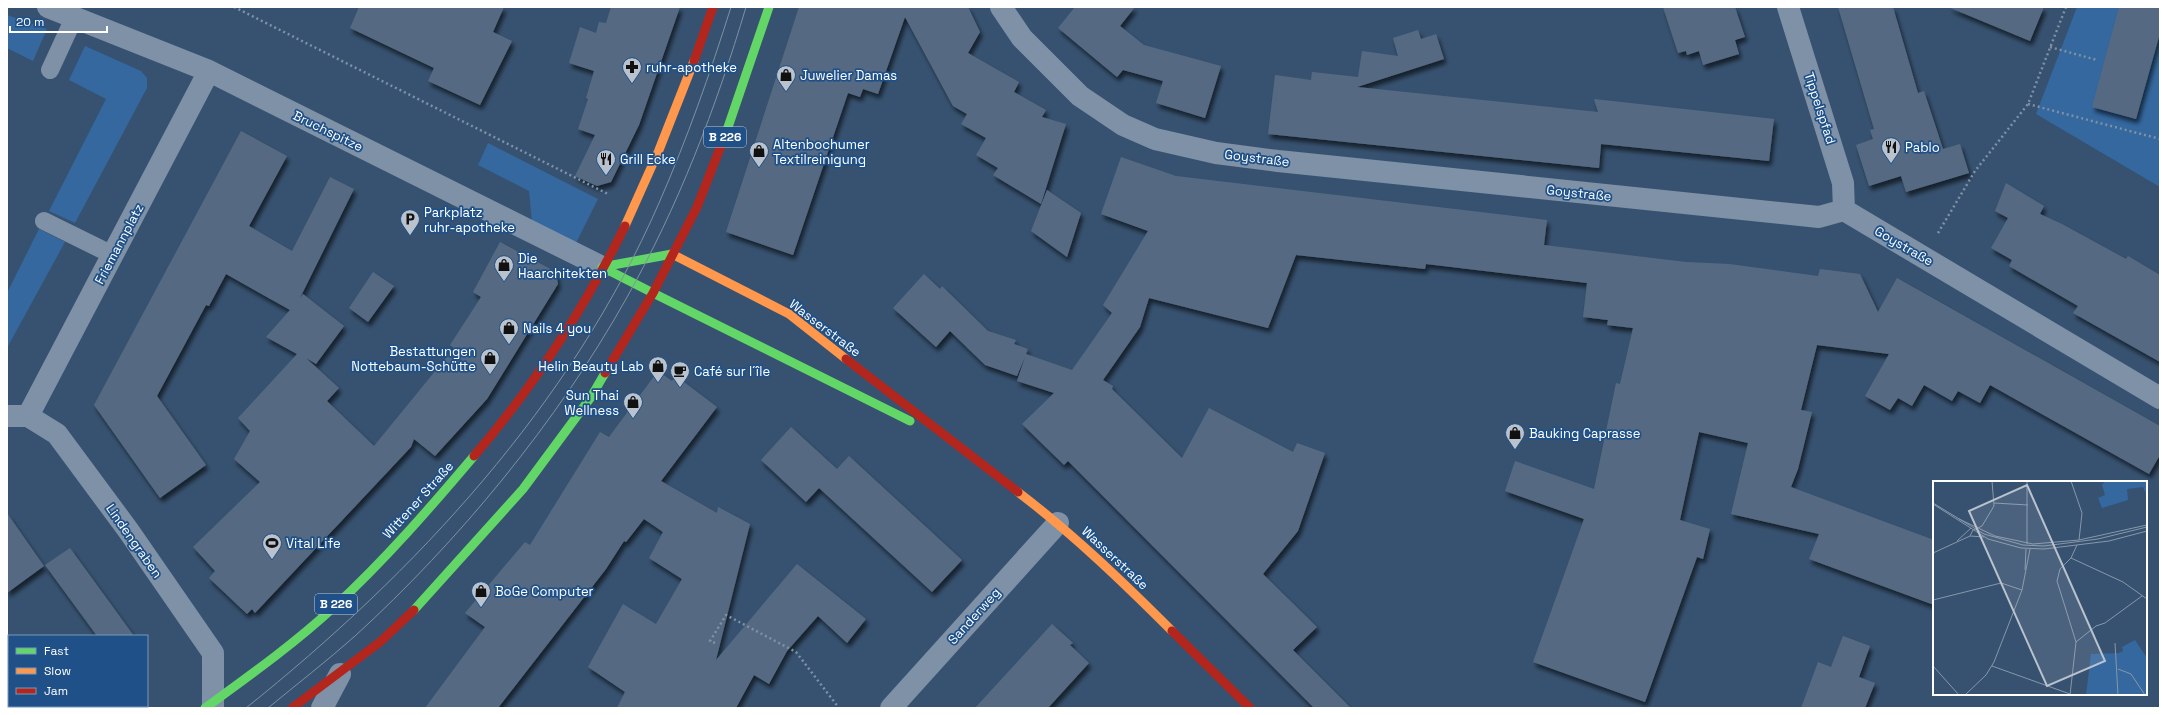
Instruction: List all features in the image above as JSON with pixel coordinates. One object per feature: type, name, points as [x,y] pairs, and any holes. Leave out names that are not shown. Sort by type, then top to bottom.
[{"type":"main road","name":"Wittener Straße","points":[[210,707],[322,619],[377,564],[459,476],[538,374],[576,315],[634,207],[674,112],[713,7]]},
{"type":"main road","name":"B 226","points":[[292,708],[340,674],[380,642],[423,601],[523,489],[591,397],[653,293],[697,208],[739,101],[770,7]]},
{"type":"main road","points":[[602,267],[672,254]]},
{"type":"main road","name":"Wasserstraße","points":[[672,254],[789,314],[1058,524],[1127,586],[1250,708]]},
{"type":"main road","points":[[602,267],[653,293]]},
{"type":"main road","name":"Wasserstraße","points":[[653,293],[951,440]]},
{"type":"street","name":"Bruchspitze","points":[[48,7],[209,71],[602,267]]},
{"type":"street","name":"Goystraße","points":[[1001,7],[1022,38],[1080,96],[1123,125],[1155,139],[1216,153],[1278,161],[1798,215],[1819,217],[1844,210],[2160,398]]},
{"type":"street","name":"Tippelspfad","points":[[1788,7],[1844,182],[1844,210]]},
{"type":"street","name":"Friemannplatz","points":[[18,416],[113,255],[209,71]]},
{"type":"street","name":"Lindengraben","points":[[18,416],[57,434],[213,653],[210,707]]},
{"type":"street","name":"Sanderweg","points":[[891,708],[1058,524]]},
{"type":"street","points":[[322,708],[340,674]]},
{"type":"lane","points":[[50,70],[74,18]]},
{"type":"lane","points":[[44,221],[113,255]]},
{"type":"path","points":[[234,7],[634,207]]},
{"type":"path","points":[[1924,257],[1975,171],[2028,104],[2066,7]]},
{"type":"path","points":[[2050,47],[2097,60]]},
{"type":"path","points":[[2028,104],[2160,139]]},
{"type":"path","points":[[715,643],[710,641],[726,615],[796,652],[839,708]]},
{"type":"shaded area","points":[[2077,7],[2160,7],[2160,187],[2036,114]]},
{"type":"shaded area","points":[[7,15],[47,29],[33,61],[7,48]]},
{"type":"shaded area","points":[[85,46],[141,71],[147,78],[147,88],[75,223],[49,211],[106,99],[69,80]]},
{"type":"shaded area","points":[[488,143],[598,199],[576,243],[532,222],[529,191],[478,165]]},
{"type":"shaded area","points":[[39,229],[65,242],[7,348],[7,293]]},
{"type":"building","points":[[359,7],[504,7],[493,32],[512,41],[480,105],[428,81],[434,68],[350,28]]},
{"type":"building","points":[[611,7],[680,7],[639,125],[611,182],[597,186],[575,176],[595,135],[578,129],[588,99],[586,98],[594,71],[569,63],[580,27],[596,33],[599,22],[606,23]]},
{"type":"building","points":[[799,7],[968,7],[980,32],[968,53],[1019,82],[1014,92],[1046,110],[1042,117],[1066,124],[1041,204],[993,175],[998,168],[976,155],[986,138],[961,124],[967,114],[953,106],[905,17],[878,94],[863,89],[860,97],[848,93],[793,255],[726,232]]},
{"type":"building","points":[[1075,7],[1135,7],[1120,26],[1144,45],[1221,66],[1205,118],[1156,103],[1163,81],[1123,70],[1117,77],[1058,28]]},
{"type":"building","points":[[1663,7],[1735,7],[1745,37],[1735,40],[1739,54],[1703,65],[1699,51],[1687,55],[1686,51],[1678,53]]},
{"type":"building","points":[[1838,7],[1893,7],[1918,93],[1924,91],[1943,149],[1960,144],[1969,173],[1906,192],[1901,176],[1869,186],[1856,145],[1873,139],[1870,130],[1874,129]]},
{"type":"building","points":[[1948,7],[2044,7],[2030,41]]},
{"type":"building","points":[[2119,7],[2160,7],[2160,33],[2136,119],[2092,107]]},
{"type":"building","points":[[1418,30],[1421,39],[1436,34],[1444,59],[1357,87],[1598,112],[1594,99],[1774,119],[1769,161],[1601,144],[1599,168],[1268,134],[1275,75],[1311,80],[1312,72],[1358,77],[1362,51],[1398,56],[1393,38]]},
{"type":"building","points":[[241,131],[287,156],[249,226],[292,251],[330,177],[354,189],[300,298],[303,294],[344,326],[316,364],[306,358],[339,388],[327,401],[374,446],[454,348],[450,345],[481,297],[473,292],[500,242],[556,272],[558,284],[487,399],[435,456],[414,439],[411,447],[255,613],[252,609],[247,614],[209,578],[215,571],[193,547],[260,482],[234,459],[250,431],[238,418],[297,354],[266,337],[290,310],[226,274],[209,306],[206,305],[157,396],[206,465],[160,498],[94,405]]},
{"type":"building","points":[[1121,157],[1176,176],[1547,220],[1544,245],[1686,262],[1729,264],[1818,276],[1820,269],[1860,274],[1878,312],[1897,278],[2160,426],[2160,455],[2149,474],[1990,385],[1980,403],[1958,391],[1952,401],[1924,385],[1912,406],[1898,398],[1890,410],[1865,396],[1889,354],[1817,345],[1801,410],[1812,412],[1798,469],[1791,487],[1933,540],[1933,605],[1809,559],[1819,534],[1731,514],[1748,443],[1699,432],[1680,520],[1710,529],[1703,559],[1697,557],[1645,702],[1533,662],[1584,519],[1505,491],[1515,461],[1594,489],[1616,383],[1620,384],[1633,328],[1607,325],[1608,320],[1583,317],[1587,283],[1426,264],[1425,269],[1296,255],[1268,328],[1149,298],[1140,327],[1103,380],[1113,386],[1112,389],[1182,458],[1209,408],[1293,452],[1297,443],[1325,453],[1298,531],[1263,574],[1317,627],[1293,650],[1351,708],[1314,708],[1068,461],[1064,465],[1022,424],[1054,393],[1017,381],[1025,357],[1017,376],[985,365],[950,331],[936,347],[893,308],[924,274],[940,289],[942,286],[988,331],[1016,340],[1014,344],[1028,349],[1026,354],[1072,370],[1112,313],[1103,305],[1148,231],[1101,214]]},
{"type":"building","points":[[2006,183],[2044,206],[2040,214],[2062,224],[2126,259],[2128,256],[2160,275],[2160,362],[2073,313],[2078,306],[2009,266],[2012,260],[1991,248],[2008,218],[1995,211]]},
{"type":"building","points":[[1047,190],[1081,213],[1067,257],[1031,231]]},
{"type":"building","points":[[373,272],[394,286],[368,322],[349,308]]},
{"type":"building","points":[[658,371],[672,381],[676,376],[717,407],[661,481],[717,513],[718,507],[750,524],[716,660],[797,564],[866,619],[847,643],[818,616],[787,651],[769,684],[754,675],[736,708],[617,708],[625,692],[588,667],[623,604],[656,624],[682,579],[649,558],[663,532],[644,519],[626,542],[624,541],[606,569],[498,708],[425,708],[485,627],[465,613],[525,542],[530,545],[600,432],[609,437]]},
{"type":"building","points":[[791,427],[837,469],[849,456],[962,560],[932,592],[819,488],[806,502],[761,460]]},
{"type":"building","points":[[7,513],[44,566],[7,593]]},
{"type":"building","points":[[70,548],[133,635],[96,635],[45,565]]},
{"type":"building","points":[[1052,624],[1073,643],[1070,645],[1089,663],[1048,708],[975,708]]},
{"type":"building","points":[[1843,636],[1870,646],[1859,677],[1875,683],[1865,708],[1801,708],[1818,662],[1831,667]]},
{"type":"tram line","points":[[246,708],[309,656],[370,600],[428,542],[483,480],[534,416],[581,348],[623,277],[659,203],[698,106],[731,7]]},
{"type":"tram line","points":[[268,708],[355,636],[432,561],[504,478],[569,390],[599,345],[626,299],[645,264],[679,193],[709,120],[746,7]]},
{"type":"traffic: fast","points":[[726,133],[769,7]]},
{"type":"traffic: fast","points":[[602,267],[672,254]]},
{"type":"traffic: fast","points":[[602,267],[653,293]]},
{"type":"traffic: fast","points":[[653,293],[910,421]]},
{"type":"traffic: fast","points":[[414,610],[523,489],[591,397],[605,373]]},
{"type":"traffic: fast","points":[[205,708],[287,647],[334,607],[389,553],[474,456]]},
{"type":"traffic: slow","points":[[625,226],[659,150],[694,61]]},
{"type":"traffic: slow","points":[[672,254],[789,314],[846,359]]},
{"type":"traffic: slow","points":[[1018,492],[1097,559],[1172,631]]},
{"type":"traffic: jam","points":[[694,61],[713,7]]},
{"type":"traffic: jam","points":[[605,373],[653,293],[697,207],[726,133]]},
{"type":"traffic: jam","points":[[474,456],[517,402],[557,346],[593,287],[625,226]]},
{"type":"traffic: jam","points":[[846,359],[1018,492]]},
{"type":"traffic: jam","points":[[292,708],[380,642],[414,610]]},
{"type":"traffic: jam","points":[[1172,631],[1250,708]]},
{"type":"place","name":"ruhr-apotheke","points":[[632,84]]},
{"type":"place","name":"Juwelier Damas","points":[[786,92]]},
{"type":"place","name":"Pablo","points":[[1891,164]]},
{"type":"place","name":"Altenbochumer Textilreinigung","points":[[759,168]]},
{"type":"place","name":"Grill Ecke","points":[[606,176]]},
{"type":"place","name":"Parkplatz ruhr-apotheke","points":[[410,236]]},
{"type":"place","name":"Die Haarchitekten","points":[[504,282]]},
{"type":"place","name":"Nails 4 you","points":[[509,345]]},
{"type":"place","name":"Bestattungen Nottebaum-Schütte","points":[[490,375]]},
{"type":"place","name":"Helin Beauty Lab","points":[[658,383]]},
{"type":"place","name":"Café sur l´île","points":[[680,388]]},
{"type":"place","name":"Sun Thai Wellness","points":[[633,419]]},
{"type":"place","name":"Bauking Caprasse","points":[[1515,450]]},
{"type":"place","name":"Vital Life","points":[[272,560]]},
{"type":"place","name":"BoGe Computer","points":[[481,608]]}]
